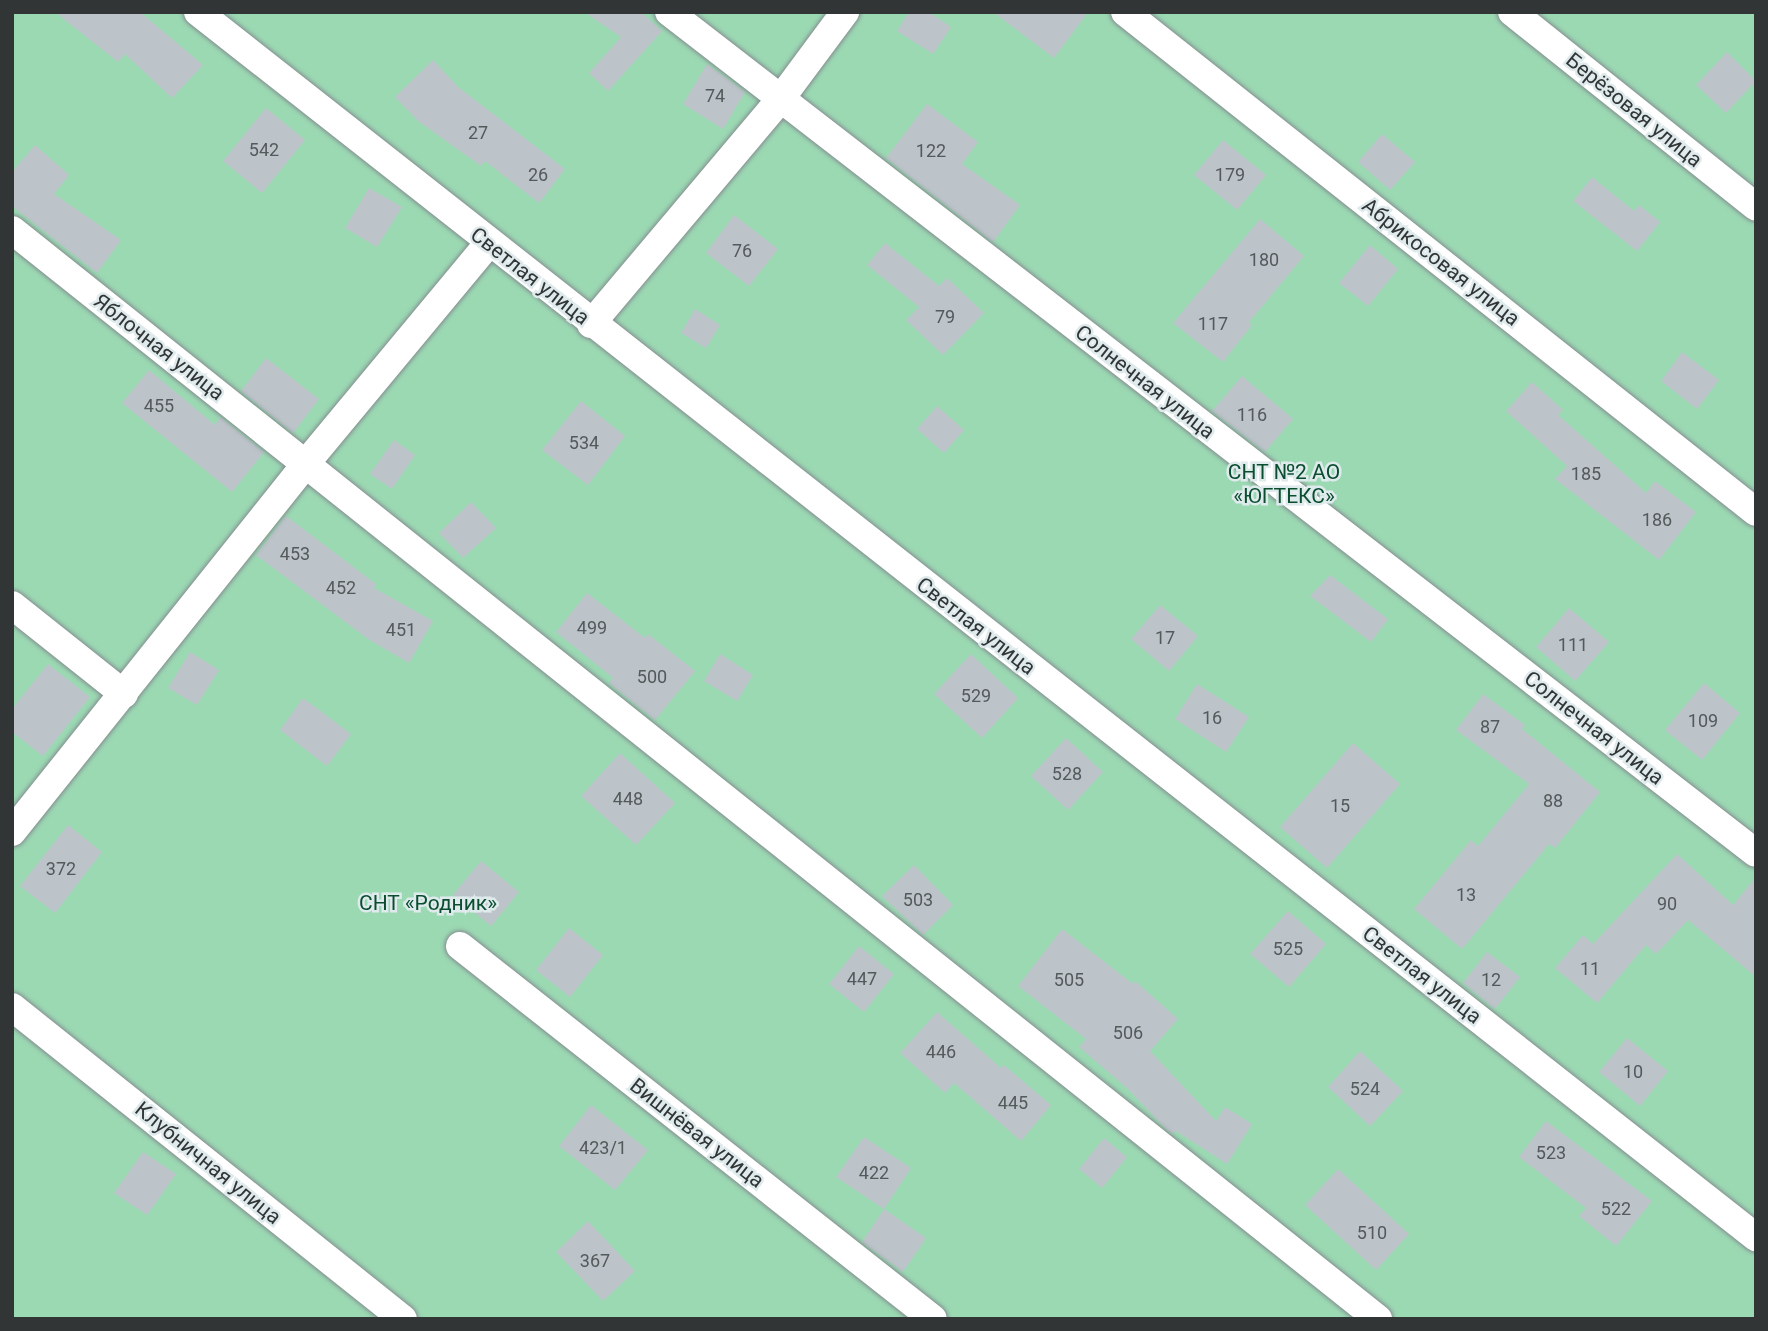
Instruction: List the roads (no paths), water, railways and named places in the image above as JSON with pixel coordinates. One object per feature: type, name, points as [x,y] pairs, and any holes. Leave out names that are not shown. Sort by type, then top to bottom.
[{"type":"street","name":"Светлая улица","points":[[198,12],[488,244],[1756,1237]]},
{"type":"street","name":"Солнечная улица","points":[[669,12],[779,100],[1756,853]]},
{"type":"street","points":[[591,324],[779,100],[845,12]]},
{"type":"street","name":"Абрикосовая улица","points":[[1125,12],[1756,512]]},
{"type":"street","name":"Берёзовая улица","points":[[1512,12],[1756,207]]},
{"type":"street","name":"Яблочная улица","points":[[12,230],[307,462],[1378,1319]]},
{"type":"street","points":[[12,832],[307,462],[488,244]]},
{"type":"street","points":[[12,605],[124,694]]},
{"type":"street","name":"Вишнёвая улица","points":[[460,946],[933,1319]]},
{"type":"street","name":"Клубничная улица","points":[[12,1007],[403,1319]]},
{"type":"park label","name":"СНТ №2 АО «ЮГТЕКС»","points":[[1284,484]]},
{"type":"park label","name":"СНТ «Родник»","points":[[428,903]]}]
